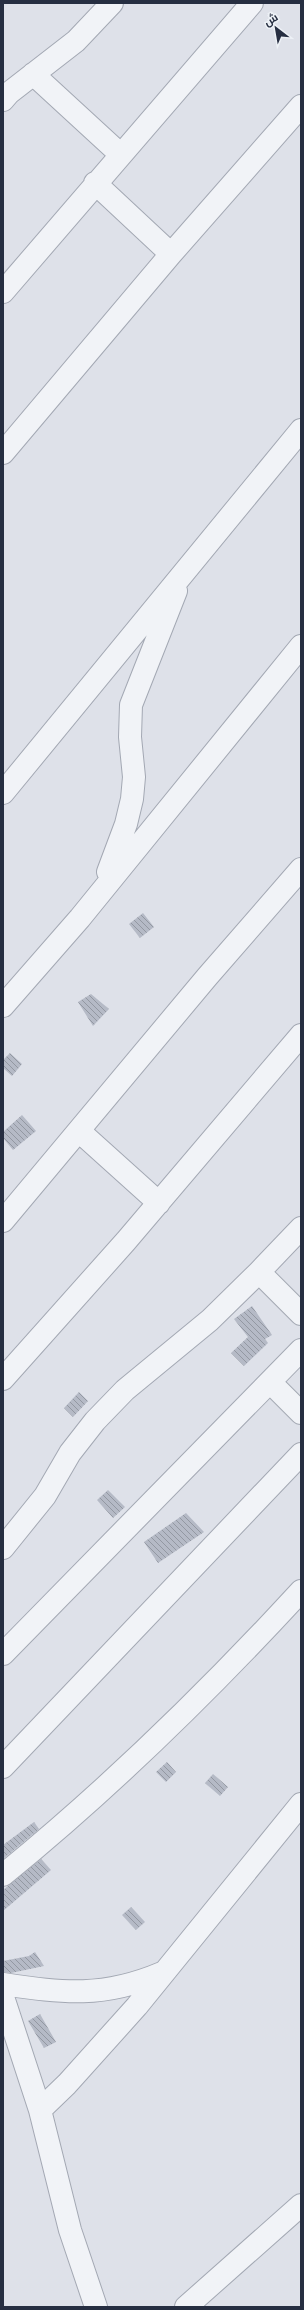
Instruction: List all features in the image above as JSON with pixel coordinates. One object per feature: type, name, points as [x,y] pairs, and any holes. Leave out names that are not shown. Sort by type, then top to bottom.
[{"type":"street","points":[[3,292],[95,182],[252,3]]},
{"type":"street","points":[[3,100],[33,74],[76,41],[108,6]]},
{"type":"street","points":[[33,74],[120,154]]},
{"type":"street","points":[[3,453],[171,254],[301,106]]},
{"type":"street","points":[[95,182],[171,254]]},
{"type":"street","points":[[3,793],[301,430]]},
{"type":"street","points":[[101,890],[126,824],[132,799],[134,777],[130,737],[131,705],[183,573]]},
{"type":"street","points":[[3,1006],[80,918],[101,890],[301,646]]},
{"type":"street","points":[[3,1221],[301,869]]},
{"type":"street","points":[[3,1379],[74,1301],[301,1036]]},
{"type":"street","points":[[79,1131],[159,1203]]},
{"type":"street","points":[[3,1548],[45,1496],[70,1453],[95,1420],[125,1390],[210,1320],[301,1228]]},
{"type":"street","points":[[259,1272],[301,1314]]},
{"type":"street","points":[[3,1654],[271,1383],[301,1350]]},
{"type":"street","points":[[271,1383],[301,1413]]},
{"type":"street","points":[[3,1767],[301,1454]]},
{"type":"street","points":[[3,1875],[72,1818],[142,1754],[301,1591]]},
{"type":"street","points":[[40,2110],[101,2047],[163,1973],[194,1939],[301,1804]]},
{"type":"street","points":[[3,1984],[56,1992],[91,1992],[115,1989],[163,1973]]},
{"type":"street","points":[[3,1997],[40,2110],[70,2230],[96,2307]]},
{"type":"street","points":[[186,2307],[301,2205]]},
{"type":"building","points":[[143,913],[154,927],[140,938],[129,924]]},
{"type":"building","points":[[91,994],[109,1009],[93,1026],[78,1002]]},
{"type":"building","points":[[10,1053],[22,1064],[12,1076],[3,1068],[3,1060]]},
{"type":"building","points":[[22,1115],[36,1131],[13,1150],[3,1138],[3,1132]]},
{"type":"building","points":[[252,1306],[272,1335],[265,1339],[268,1343],[244,1366],[231,1353],[248,1337],[234,1319]]},
{"type":"building","points":[[79,1392],[88,1401],[73,1417],[64,1408]]},
{"type":"building","points":[[108,1490],[125,1507],[113,1518],[97,1500]]},
{"type":"building","points":[[186,1513],[204,1532],[158,1563],[144,1542]]},
{"type":"building","points":[[167,1762],[176,1772],[166,1782],[156,1772]]},
{"type":"building","points":[[213,1774],[228,1787],[220,1796],[205,1783]]},
{"type":"building","points":[[34,1822],[39,1829],[3,1859],[3,1845]]},
{"type":"building","points":[[41,1859],[51,1870],[3,1911],[3,1890]]},
{"type":"building","points":[[131,1907],[145,1922],[136,1930],[122,1915]]},
{"type":"building","points":[[35,1952],[44,1966],[11,1973],[3,1972],[3,1961],[29,1956]]},
{"type":"building","points":[[40,2014],[56,2042],[44,2048],[28,2021]]}]
